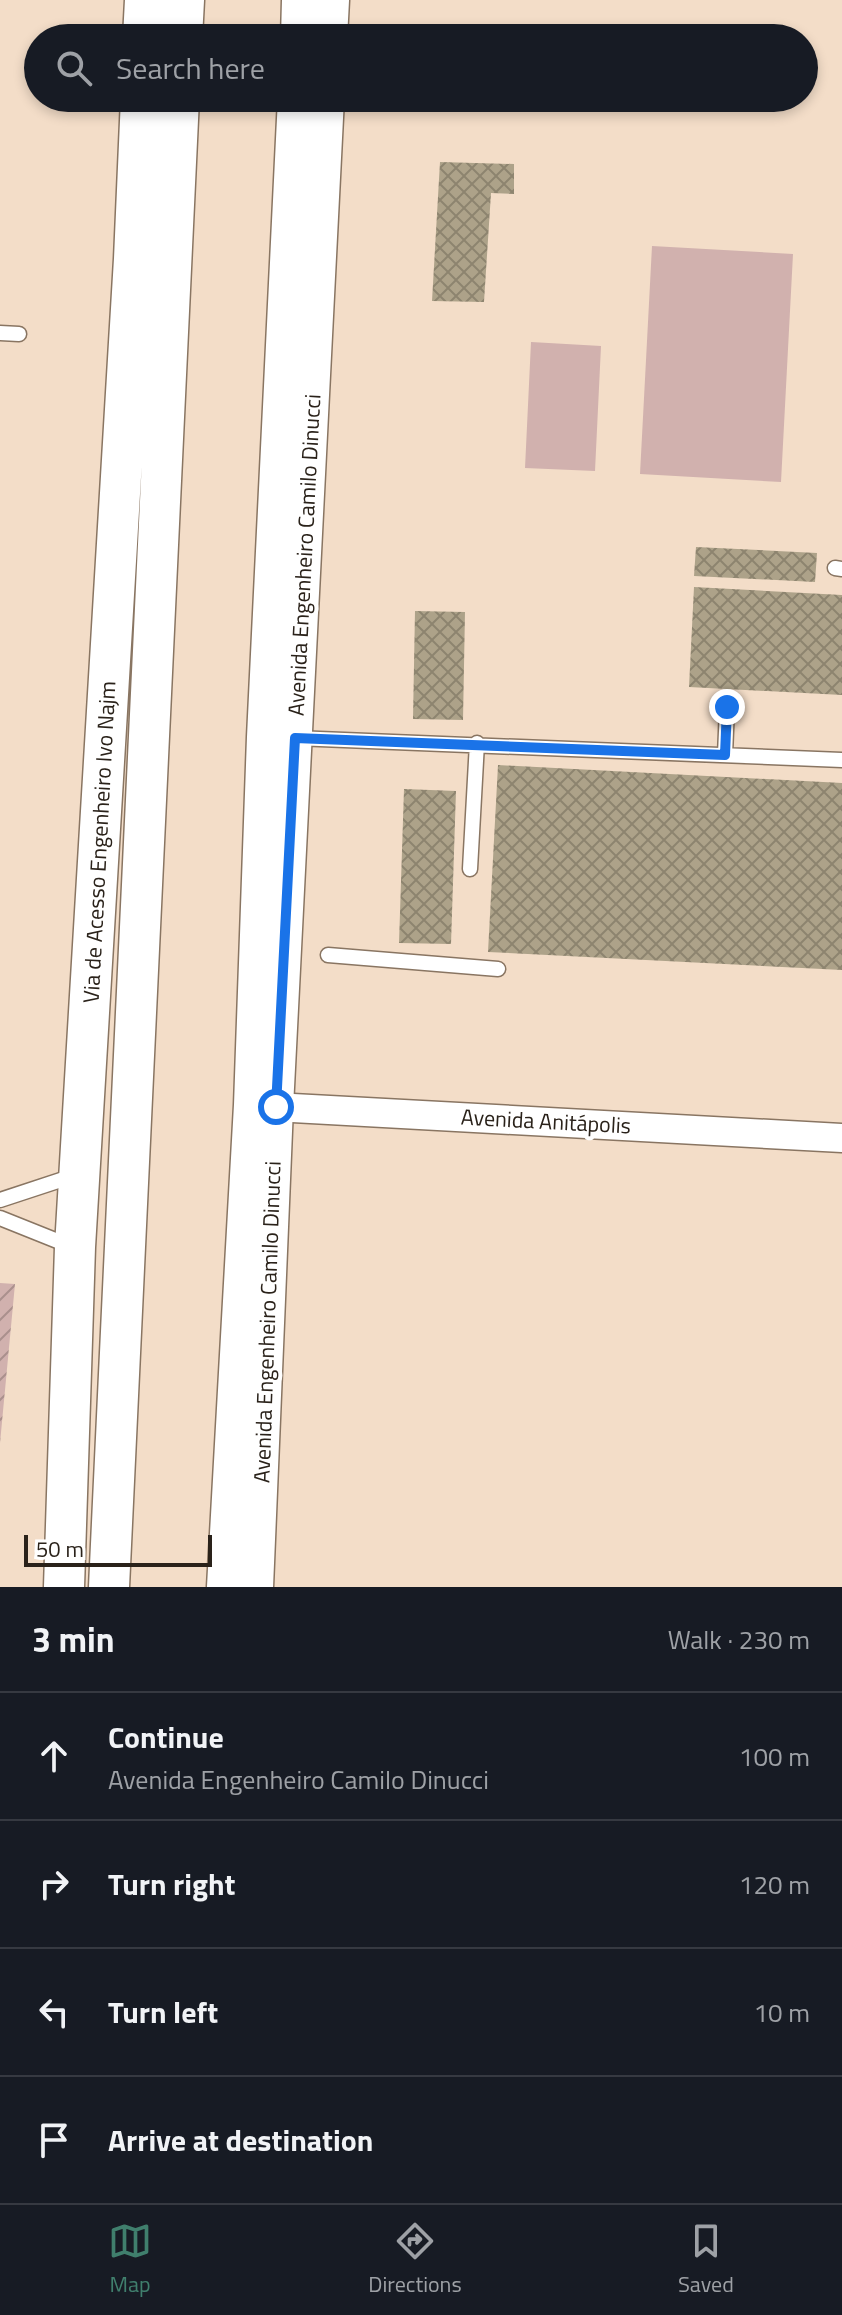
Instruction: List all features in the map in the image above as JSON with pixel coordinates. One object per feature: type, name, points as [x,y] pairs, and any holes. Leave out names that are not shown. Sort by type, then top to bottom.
[{"type":"main road","points":[[144,24],[145,0]]},
{"type":"main road","points":[[183,24],[184,0]]},
{"type":"main road","name":"Via de Acesso Engenheiro Ivo Najm","points":[[64,1587],[75,1247],[140,112]]},
{"type":"main road","name":"Via de Acesso Engenheiro Ivo Najm","points":[[109,1587],[178,112]]},
{"type":"street","points":[[298,24],[299,0]]},
{"type":"street","points":[[331,24],[332,0]]},
{"type":"street","name":"Avenida Engenheiro Camilo Dinucci","points":[[256,1587],[243,1532],[279,737],[295,112]]},
{"type":"street","name":"Avenida Engenheiro Camilo Dinucci","points":[[279,737],[326,112]]},
{"type":"street","name":"Avenida Anitápolis","points":[[263,1106],[842,1138]]},
{"type":"street","name":"Avenida Engenheiro Camilo Dinucci","points":[[224,1587],[243,1532]]},
{"type":"lane","points":[[0,333],[19,334]]},
{"type":"lane","points":[[725,755],[727,707]]},
{"type":"lane","points":[[279,737],[842,760]]},
{"type":"lane","points":[[470,869],[477,743]]},
{"type":"lane","points":[[328,955],[498,969]]},
{"type":"lane","points":[[0,1200],[80,1174]]},
{"type":"lane","points":[[0,1218],[75,1247]]},
{"type":"shaded area","points":[[652,246],[793,254],[781,482],[640,474]]},
{"type":"shaded area","points":[[531,342],[601,346],[595,471],[525,468]]},
{"type":"shaded area","points":[[0,1283],[15,1284],[0,1443]]},
{"type":"building","points":[[440,162],[514,164],[514,194],[491,193],[484,302],[432,301]]},
{"type":"building","points":[[696,547],[817,553],[815,582],[694,576]]},
{"type":"building","points":[[694,587],[842,595],[842,695],[689,687]]},
{"type":"building","points":[[415,611],[465,612],[463,720],[413,719]]},
{"type":"building","points":[[498,765],[842,783],[842,970],[488,952]]},
{"type":"building","points":[[404,789],[456,791],[451,944],[399,943]]},
{"type":"route","points":[[276,1107],[295,738],[725,755],[727,707]]}]
